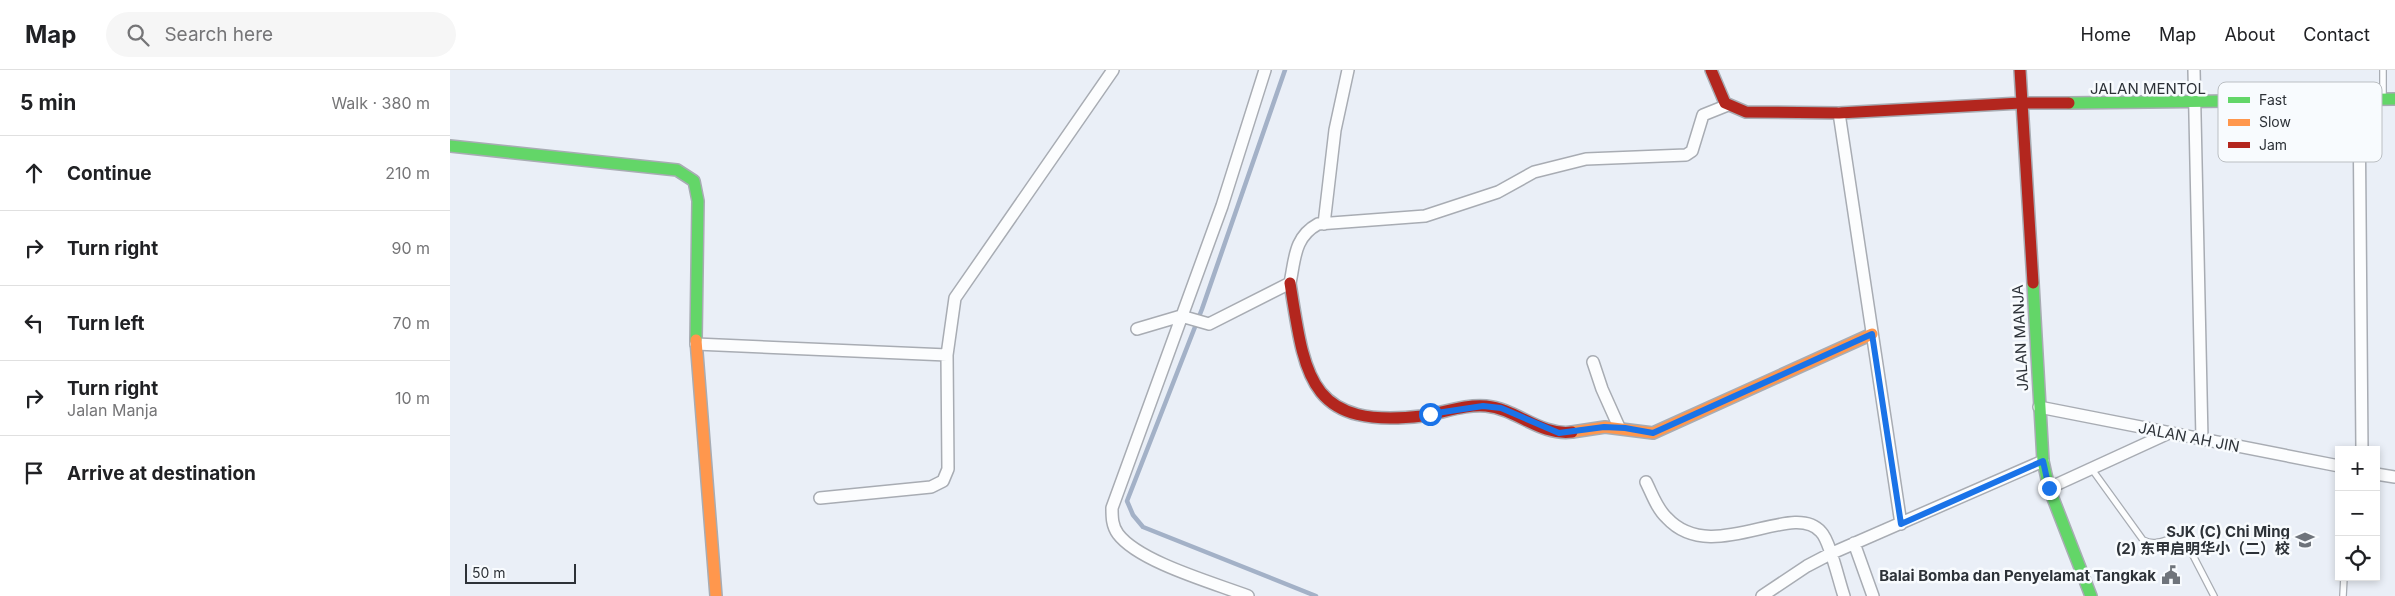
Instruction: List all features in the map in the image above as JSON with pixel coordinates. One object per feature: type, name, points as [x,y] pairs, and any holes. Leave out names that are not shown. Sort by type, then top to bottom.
[{"type":"street","points":[[820,498],[931,487],[943,481],[948,469],[947,355],[955,298],[1113,70]]},
{"type":"street","points":[[1248,596],[1142,554],[1124,541],[1112,522],[1112,508],[1184,317],[1222,206],[1265,70]]},
{"type":"street","points":[[1324,224],[1335,130],[1348,70]]},
{"type":"street","points":[[1711,70],[1717,90],[1728,105],[1703,115],[1692,151],[1686,155],[1586,159],[1534,172],[1498,192],[1425,216],[1324,224],[1306,231],[1299,243],[1290,283],[1303,355],[1313,383],[1321,395],[1334,407],[1350,414],[1379,418],[1430,414],[1483,406],[1501,408],[1559,433],[1604,427],[1653,433],[1872,334]]},
{"type":"street","name":"JALAN MANJA","points":[[2020,70],[2043,461],[2049,488],[2091,596]]},
{"type":"street","points":[[2194,70],[2202,439]]},
{"type":"street","name":"JALAN MENTOL","points":[[1728,105],[1746,112],[1839,113],[2021,103],[2218,102]]},
{"type":"street","points":[[1839,113],[1901,524]]},
{"type":"street","points":[[450,146],[678,170],[694,181],[698,201],[696,344],[716,596]]},
{"type":"street","points":[[2360,162],[2362,446]]},
{"type":"street","points":[[1137,329],[1184,317],[1203,324],[1209,324],[1290,283]]},
{"type":"street","points":[[696,344],[947,355]]},
{"type":"street","points":[[1593,362],[1602,389],[1619,428]]},
{"type":"street","name":"JALAN AH JIN","points":[[2039,407],[2335,465]]},
{"type":"street","points":[[2049,488],[2169,433]]},
{"type":"street","points":[[1762,596],[1807,566],[1830,554],[2043,461]]},
{"type":"street","points":[[2380,475],[2395,477]]},
{"type":"street","points":[[1646,482],[1662,514],[1681,530],[1712,537],[1725,537],[1767,526],[1799,522],[1814,526],[1821,531],[1844,596]]},
{"type":"street","points":[[1854,543],[1873,596]]},
{"type":"lane","points":[[2383,70],[2389,99]]},
{"type":"lane","points":[[2091,468],[2143,540],[2157,543],[2178,537],[2185,540],[2214,596]]},
{"type":"lane","points":[[2344,581],[2344,596]]},
{"type":"waterway","points":[[1285,70],[1202,309],[1127,501],[1133,515],[1143,527],[1316,596]]},
{"type":"traffic: fast","points":[[2382,99],[2395,99]]},
{"type":"traffic: fast","points":[[2069,103],[2218,101]]},
{"type":"traffic: fast","points":[[450,146],[677,170],[694,181],[698,201],[696,340]]},
{"type":"traffic: fast","points":[[2033,283],[2043,461],[2049,488],[2091,596]]},
{"type":"traffic: slow","points":[[1572,432],[1605,427],[1653,433],[1872,334]]},
{"type":"traffic: slow","points":[[696,340],[716,596]]},
{"type":"traffic: jam","points":[[1711,70],[1725,103],[1746,112],[1839,113],[2021,103],[2069,103]]},
{"type":"traffic: jam","points":[[2020,70],[2033,283]]},
{"type":"traffic: jam","points":[[1290,283],[1301,346],[1309,370],[1319,390],[1335,405],[1356,414],[1384,418],[1422,416],[1462,407],[1486,406],[1508,412],[1549,430],[1572,432]]},
{"type":"place","name":"SJK (C) Chi Ming (2) 东甲启明华小（二）校","points":[[2305,540]]},
{"type":"place","name":"Balai Bomba dan Penyelamat Tangkak","points":[[2171,575]]},
{"type":"route","points":[[1430,414],[1459,408],[1483,406],[1501,408],[1559,433],[1604,427],[1625,428],[1653,433],[1872,334],[1901,524],[2043,461],[2049,488]]}]
